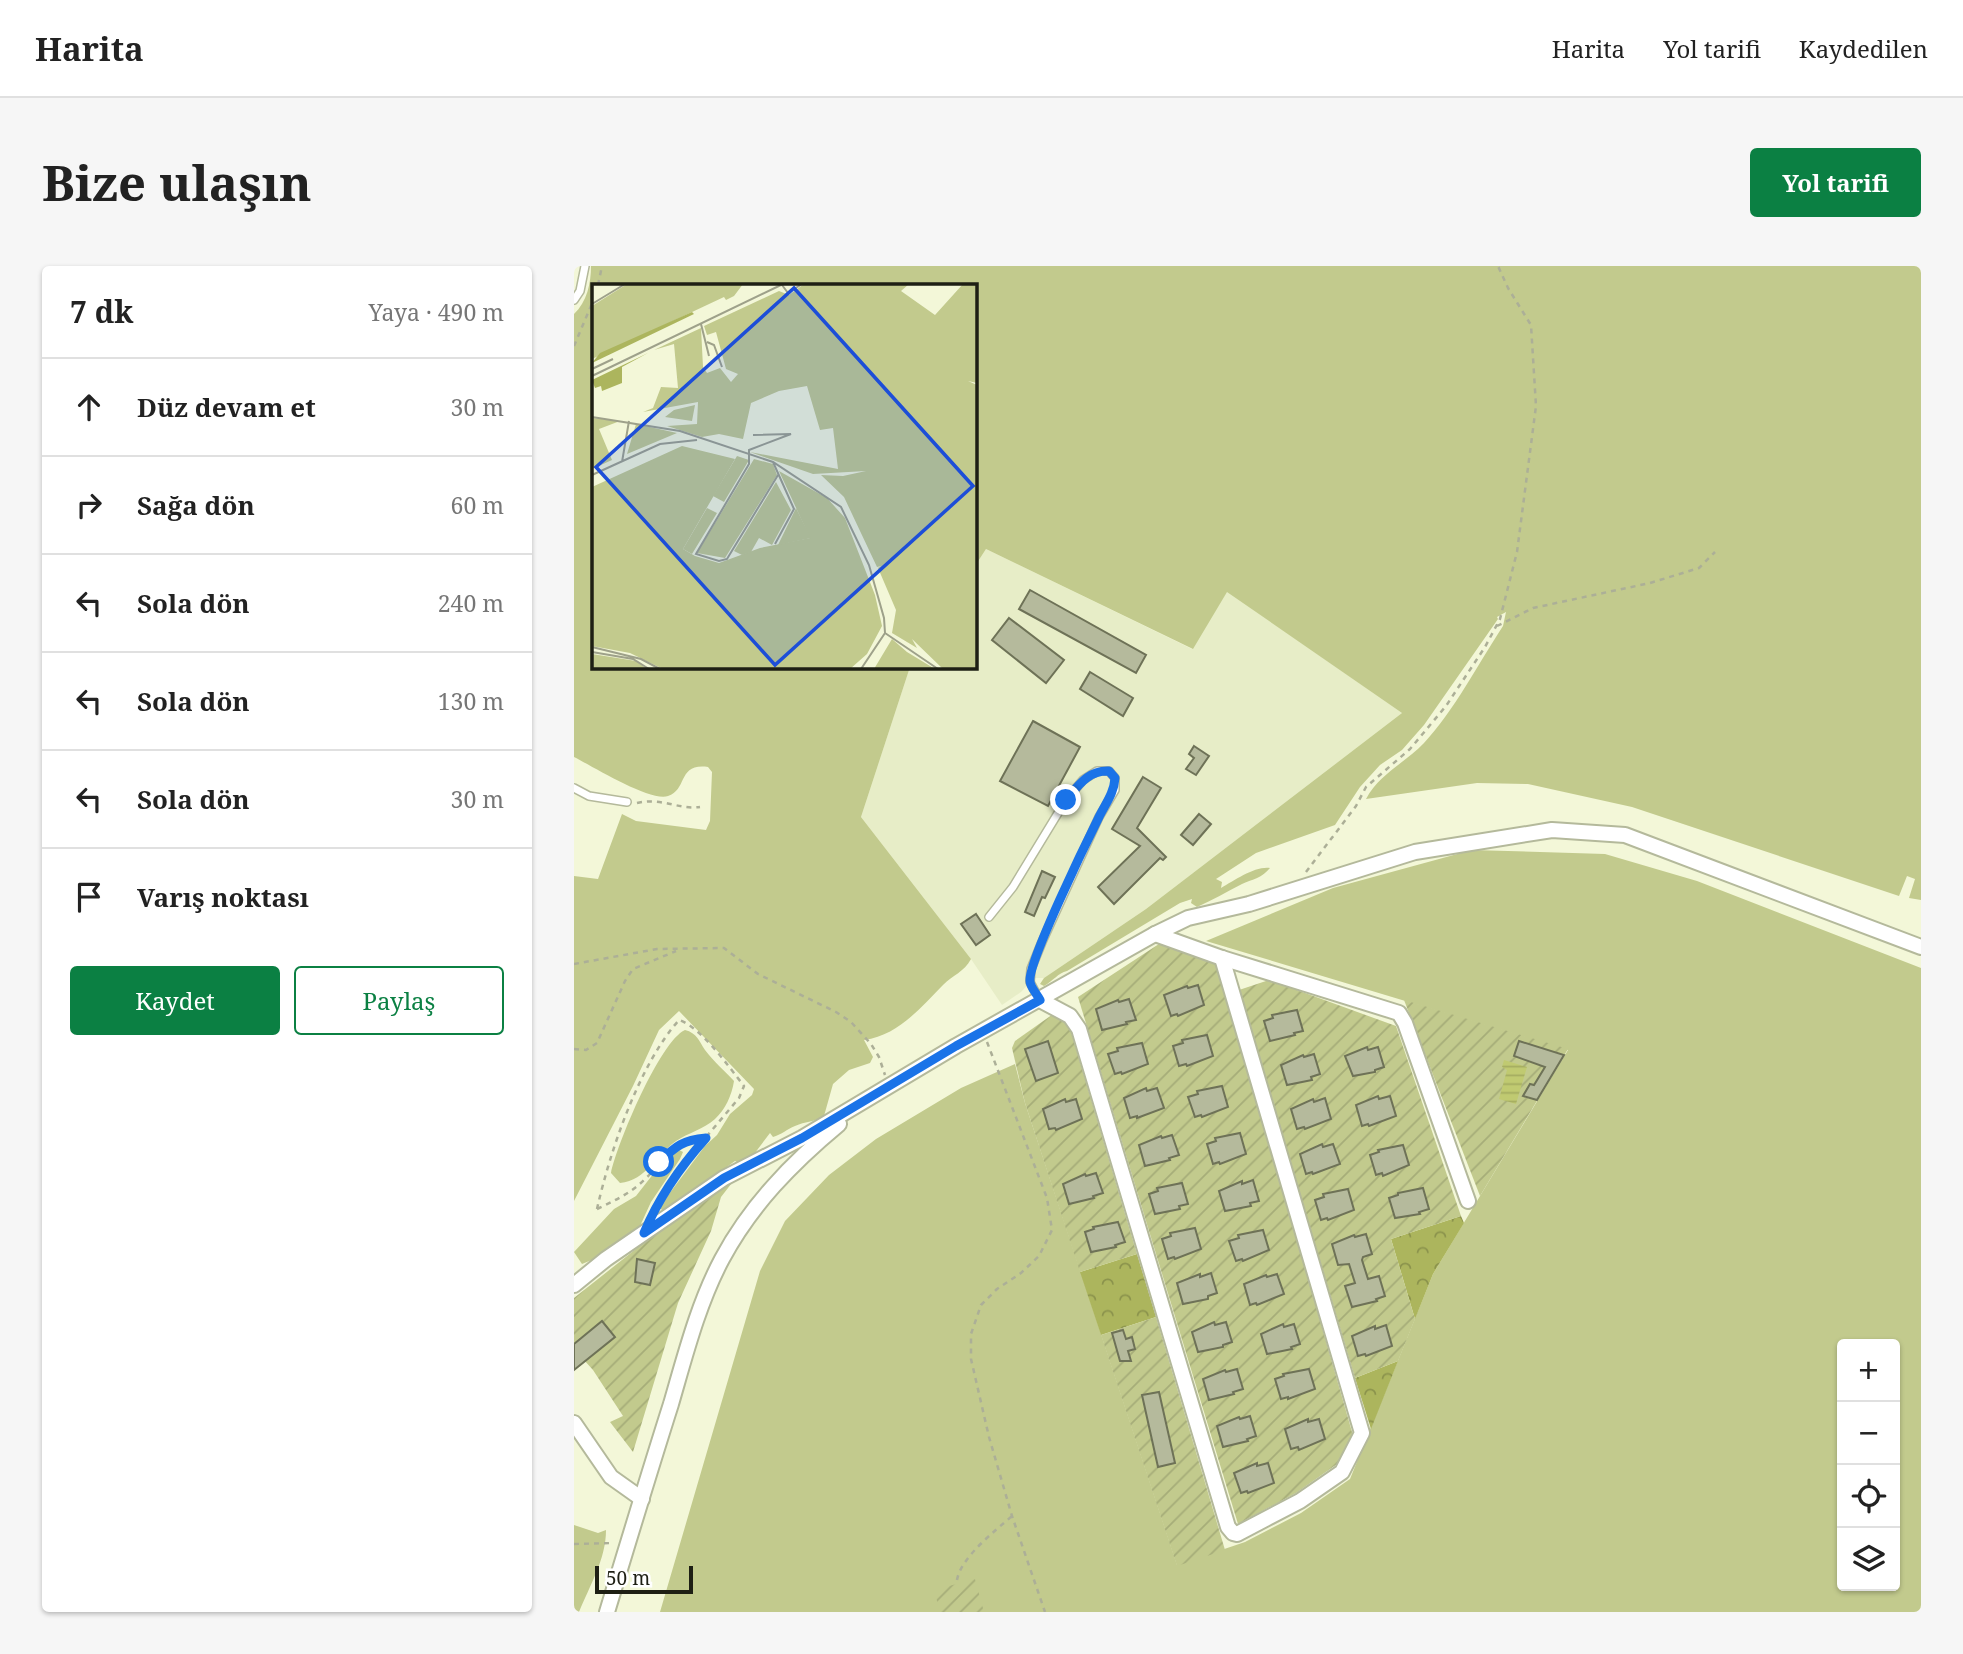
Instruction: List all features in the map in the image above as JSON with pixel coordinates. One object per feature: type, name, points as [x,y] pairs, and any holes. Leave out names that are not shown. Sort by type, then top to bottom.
[{"type":"street","points":[[574,1285],[606,1259],[724,1178],[802,1138],[1155,934],[1188,918],[1249,904],[1415,852],[1552,830],[1625,835],[1864,923],[1921,947]]},
{"type":"street","points":[[1155,934],[1222,958],[1399,1013],[1405,1023],[1468,1200]]},
{"type":"street","points":[[1040,1000],[1066,1013],[1074,1019],[1079,1029],[1228,1527],[1237,1534],[1300,1501],[1342,1472],[1362,1433],[1222,958]]},
{"type":"street","points":[[607,1612],[690,1341],[706,1294],[722,1259],[761,1199],[786,1171],[811,1147],[885,1088]]},
{"type":"street","points":[[574,1423],[611,1477],[642,1499]]},
{"type":"lane","points":[[574,300],[580,291],[585,266]]},
{"type":"lane","points":[[989,917],[1013,887],[1066,800],[1083,780],[1097,771],[1109,771],[1115,778],[1115,790],[1099,817],[1031,969],[1030,982],[1040,1000]]},
{"type":"lane","points":[[574,788],[589,796],[627,802]]},
{"type":"path","points":[[598,284],[602,266]]},
{"type":"path","points":[[1294,889],[1356,806],[1366,787],[1410,749],[1446,706],[1500,619],[1517,552],[1536,406],[1531,326],[1508,288],[1499,266]]},
{"type":"path","points":[[574,346],[592,303]]},
{"type":"path","points":[[1497,626],[1533,608],[1650,583],[1699,568],[1715,552]]},
{"type":"path","points":[[627,802],[650,800],[700,807]]},
{"type":"path","points":[[574,964],[657,949],[724,948],[758,974],[843,1017],[861,1031],[879,1057],[885,1088]]},
{"type":"path","points":[[574,1049],[586,1050],[597,1043],[633,969],[679,950]]},
{"type":"path","points":[[644,1233],[655,1205],[686,1161],[706,1138],[739,1098],[744,1086],[701,1037],[687,1023],[679,1020],[642,1079],[612,1152],[597,1209],[621,1197],[645,1180],[675,1147],[689,1140],[706,1138]]},
{"type":"path","points":[[983,1032],[1047,1198],[1052,1230],[1039,1256],[1021,1273],[997,1289],[982,1306],[971,1334],[971,1359],[986,1424],[1012,1516],[1045,1612]]},
{"type":"path","points":[[957,1580],[958,1573],[972,1555],[1012,1516]]},
{"type":"path","points":[[574,1544],[628,1542]]},
{"type":"shaded area","points":[[591,266],[1921,266],[1921,900],[1909,898],[1915,879],[1907,876],[1899,896],[1632,807],[1528,784],[1477,783],[1366,799],[1385,776],[1424,743],[1445,717],[1503,626],[1506,612],[1497,617],[1424,725],[1402,750],[1380,765],[1360,787],[1335,825],[1256,853],[1216,879],[1222,882],[1221,888],[1252,871],[1270,868],[1261,876],[1197,907],[1191,903],[1192,899],[1180,903],[1061,973],[1044,986],[1040,984],[1044,978],[1146,909],[1402,713],[1227,592],[1193,649],[986,549],[976,564],[976,284],[592,284],[592,668],[910,668],[861,817],[971,959],[908,1019],[888,1033],[864,1040],[873,1057],[870,1063],[849,1070],[833,1084],[824,1116],[773,1137],[770,1133],[745,1166],[735,1161],[673,1206],[662,1210],[660,1208],[663,1202],[705,1146],[717,1135],[730,1114],[752,1095],[754,1089],[679,1011],[659,1030],[574,1201],[574,876],[598,879],[622,814],[636,821],[706,830],[710,821],[712,772],[708,767],[691,769],[674,793],[660,796],[635,789],[574,757],[574,314],[582,304]]},
{"type":"shaded area","points":[[986,549],[1192,649],[1227,591],[1402,713],[1146,909],[1044,978],[1034,978],[1021,992],[1002,1005],[971,959],[861,817],[910,668],[976,668],[976,564]]},
{"type":"shaded area","points":[[1472,850],[1605,854],[1697,881],[1921,968],[1921,1612],[660,1612],[760,1271],[785,1221],[829,1175],[876,1139],[961,1088],[1015,1064],[1025,1103],[1177,1565],[1245,1542],[1301,1513],[1350,1479],[1433,1274],[1568,1050],[1206,941],[1333,888]]},
{"type":"shaded area","points":[[1162,942],[1218,964],[1354,1439],[1340,1462],[1296,1493],[1238,1524],[1078,997]]},
{"type":"shaded area","points":[[1269,980],[1396,1026],[1461,1216],[1391,1239],[1415,1319],[1398,1361],[1355,1378],[1239,990]]},
{"type":"shaded area","points":[[1404,1000],[1568,1049],[1480,1196]]},
{"type":"shaded area","points":[[1056,1012],[1067,1018],[1137,1254],[1080,1272],[1025,1103],[1012,1048],[1015,1041]]},
{"type":"shaded area","points":[[685,1030],[695,1035],[708,1054],[734,1081],[730,1097],[715,1119],[676,1141],[637,1177],[620,1183],[611,1173],[630,1118],[652,1072],[675,1038]]},
{"type":"shaded area","points":[[1504,1060],[1527,1067],[1516,1104],[1499,1099],[1507,1070],[1502,1067]]},
{"type":"shaded area","points":[[679,1150],[683,1152],[680,1159],[651,1202],[640,1226],[627,1238],[582,1264],[574,1252],[614,1209],[636,1196],[661,1164]]},
{"type":"shaded area","points":[[735,1179],[721,1197],[711,1231],[678,1303],[633,1452],[610,1422],[623,1416],[593,1370],[574,1349],[574,1298],[651,1237]]},
{"type":"shaded area","points":[[1156,1317],[1225,1550],[1177,1566],[1101,1335]]},
{"type":"shaded area","points":[[574,1525],[598,1533],[606,1530],[600,1562],[579,1612],[574,1612]]},
{"type":"shaded area","points":[[975,1579],[984,1612],[940,1612],[934,1590]]},
{"type":"green space","points":[[1461,1216],[1464,1223],[1433,1274],[1415,1319],[1391,1239]]},
{"type":"green space","points":[[1137,1254],[1156,1317],[1101,1335],[1080,1272]]},
{"type":"green space","points":[[1398,1361],[1371,1429],[1355,1378]]},
{"type":"building","points":[[1030,590],[1146,655],[1136,673],[1019,609]]},
{"type":"building","points":[[1009,618],[1064,660],[1046,683],[992,640]]},
{"type":"building","points":[[1090,672],[1133,698],[1123,716],[1080,689]]},
{"type":"building","points":[[1033,721],[1080,747],[1048,806],[1000,781]]},
{"type":"building","points":[[1194,746],[1209,756],[1196,775],[1186,769],[1194,758],[1189,754]]},
{"type":"building","points":[[1143,777],[1161,788],[1137,828],[1166,857],[1163,860],[1160,858],[1114,904],[1098,887],[1140,846],[1112,829]]},
{"type":"building","points":[[1199,814],[1211,824],[1193,845],[1181,835]]},
{"type":"building","points":[[1042,871],[1055,877],[1034,916],[1025,912]]},
{"type":"building","points":[[976,914],[990,935],[976,945],[961,924]]},
{"type":"building","points":[[1198,985],[1204,1005],[1178,1016],[1171,1016],[1164,995],[1187,986]]},
{"type":"building","points":[[1129,999],[1136,1020],[1102,1030],[1096,1009],[1118,1000]]},
{"type":"building","points":[[1297,1010],[1303,1031],[1270,1041],[1264,1021],[1273,1018],[1272,1015]]},
{"type":"building","points":[[1207,1035],[1213,1056],[1187,1066],[1179,1066],[1173,1046],[1183,1043],[1182,1040]]},
{"type":"building","points":[[1048,1041],[1058,1073],[1036,1081],[1025,1049]]},
{"type":"building","points":[[1519,1041],[1564,1055],[1537,1100],[1523,1096],[1530,1084],[1534,1085],[1545,1067],[1514,1056]]},
{"type":"building","points":[[1142,1043],[1148,1064],[1115,1074],[1108,1054],[1118,1051],[1117,1048]]},
{"type":"building","points":[[1367,1047],[1368,1050],[1378,1047],[1384,1067],[1375,1072],[1353,1076],[1345,1056]]},
{"type":"building","points":[[1314,1054],[1320,1074],[1311,1077],[1312,1080],[1287,1085],[1281,1065],[1303,1055]]},
{"type":"building","points":[[1222,1086],[1228,1107],[1195,1117],[1188,1097],[1198,1094],[1197,1091]]},
{"type":"building","points":[[1146,1088],[1147,1091],[1157,1088],[1164,1108],[1130,1118],[1124,1098]]},
{"type":"building","points":[[1378,1096],[1379,1099],[1390,1096],[1396,1116],[1362,1126],[1356,1105]]},
{"type":"building","points":[[1325,1098],[1331,1119],[1305,1129],[1297,1129],[1291,1109],[1313,1099],[1314,1102]]},
{"type":"building","points":[[1065,1099],[1066,1102],[1076,1099],[1082,1119],[1056,1130],[1049,1129],[1043,1109]]},
{"type":"building","points":[[1240,1133],[1246,1154],[1213,1164],[1207,1144],[1216,1141],[1215,1138]]},
{"type":"building","points":[[1172,1135],[1179,1155],[1145,1166],[1139,1145],[1161,1136]]},
{"type":"building","points":[[1322,1144],[1323,1147],[1333,1144],[1340,1164],[1306,1174],[1300,1154]]},
{"type":"building","points":[[1403,1145],[1409,1165],[1383,1176],[1382,1173],[1376,1175],[1370,1155],[1379,1152],[1378,1150]]},
{"type":"building","points":[[1096,1173],[1103,1193],[1069,1204],[1063,1184],[1085,1174]]},
{"type":"building","points":[[1253,1180],[1259,1201],[1250,1203],[1251,1206],[1225,1211],[1219,1191],[1242,1181],[1242,1184]]},
{"type":"building","points":[[1182,1183],[1188,1204],[1179,1206],[1180,1209],[1155,1214],[1149,1194],[1158,1191],[1157,1188]]},
{"type":"building","points":[[1423,1188],[1429,1209],[1419,1212],[1420,1214],[1395,1218],[1389,1198],[1398,1193]]},
{"type":"building","points":[[1348,1189],[1354,1210],[1321,1220],[1315,1200],[1324,1197],[1323,1194]]},
{"type":"building","points":[[1118,1222],[1125,1242],[1115,1245],[1116,1247],[1091,1252],[1085,1232],[1094,1229],[1093,1227]]},
{"type":"building","points":[[1195,1228],[1201,1249],[1168,1259],[1162,1239],[1171,1236],[1170,1233]]},
{"type":"building","points":[[1263,1230],[1269,1250],[1243,1261],[1236,1261],[1229,1241],[1239,1238],[1238,1235]]},
{"type":"building","points":[[1366,1234],[1372,1254],[1362,1260],[1368,1279],[1379,1276],[1385,1296],[1376,1299],[1377,1301],[1352,1307],[1345,1286],[1355,1283],[1349,1264],[1338,1265],[1332,1244],[1354,1235]]},
{"type":"building","points":[[637,1259],[655,1263],[650,1285],[635,1282]]},
{"type":"building","points":[[1211,1273],[1217,1293],[1208,1296],[1208,1299],[1183,1304],[1177,1283],[1200,1274],[1200,1277]]},
{"type":"building","points":[[1277,1274],[1284,1294],[1257,1305],[1250,1305],[1244,1284],[1266,1275]]},
{"type":"building","points":[[602,1321],[615,1337],[574,1370],[574,1344]]},
{"type":"building","points":[[1214,1322],[1215,1325],[1226,1322],[1232,1342],[1223,1347],[1198,1352],[1192,1332]]},
{"type":"building","points":[[1283,1324],[1284,1327],[1294,1324],[1300,1344],[1291,1347],[1292,1349],[1267,1354],[1261,1334]]},
{"type":"building","points":[[1386,1325],[1392,1346],[1366,1356],[1358,1356],[1352,1336],[1375,1326],[1375,1329]]},
{"type":"building","points":[[1123,1330],[1126,1339],[1132,1337],[1135,1349],[1128,1351],[1131,1361],[1120,1361],[1112,1333]]},
{"type":"building","points":[[1237,1369],[1243,1389],[1209,1400],[1203,1379],[1225,1370]]},
{"type":"building","points":[[1309,1369],[1315,1389],[1281,1399],[1275,1379],[1284,1376],[1283,1374]]},
{"type":"building","points":[[1159,1392],[1175,1463],[1158,1467],[1142,1395]]},
{"type":"building","points":[[1250,1416],[1256,1436],[1247,1439],[1248,1441],[1223,1447],[1217,1426],[1239,1417]]},
{"type":"building","points":[[1308,1419],[1308,1422],[1319,1419],[1325,1439],[1299,1450],[1298,1447],[1291,1449],[1285,1429]]},
{"type":"building","points":[[1257,1463],[1257,1466],[1268,1463],[1274,1483],[1241,1493],[1234,1473]]},
{"type":"route","points":[[659,1162],[675,1147],[689,1140],[706,1138],[655,1205],[644,1233],[724,1178],[802,1138],[956,1046],[1040,1000],[1030,982],[1031,969],[1099,817],[1115,790],[1115,778],[1109,771],[1097,771],[1083,780],[1066,800]]}]
